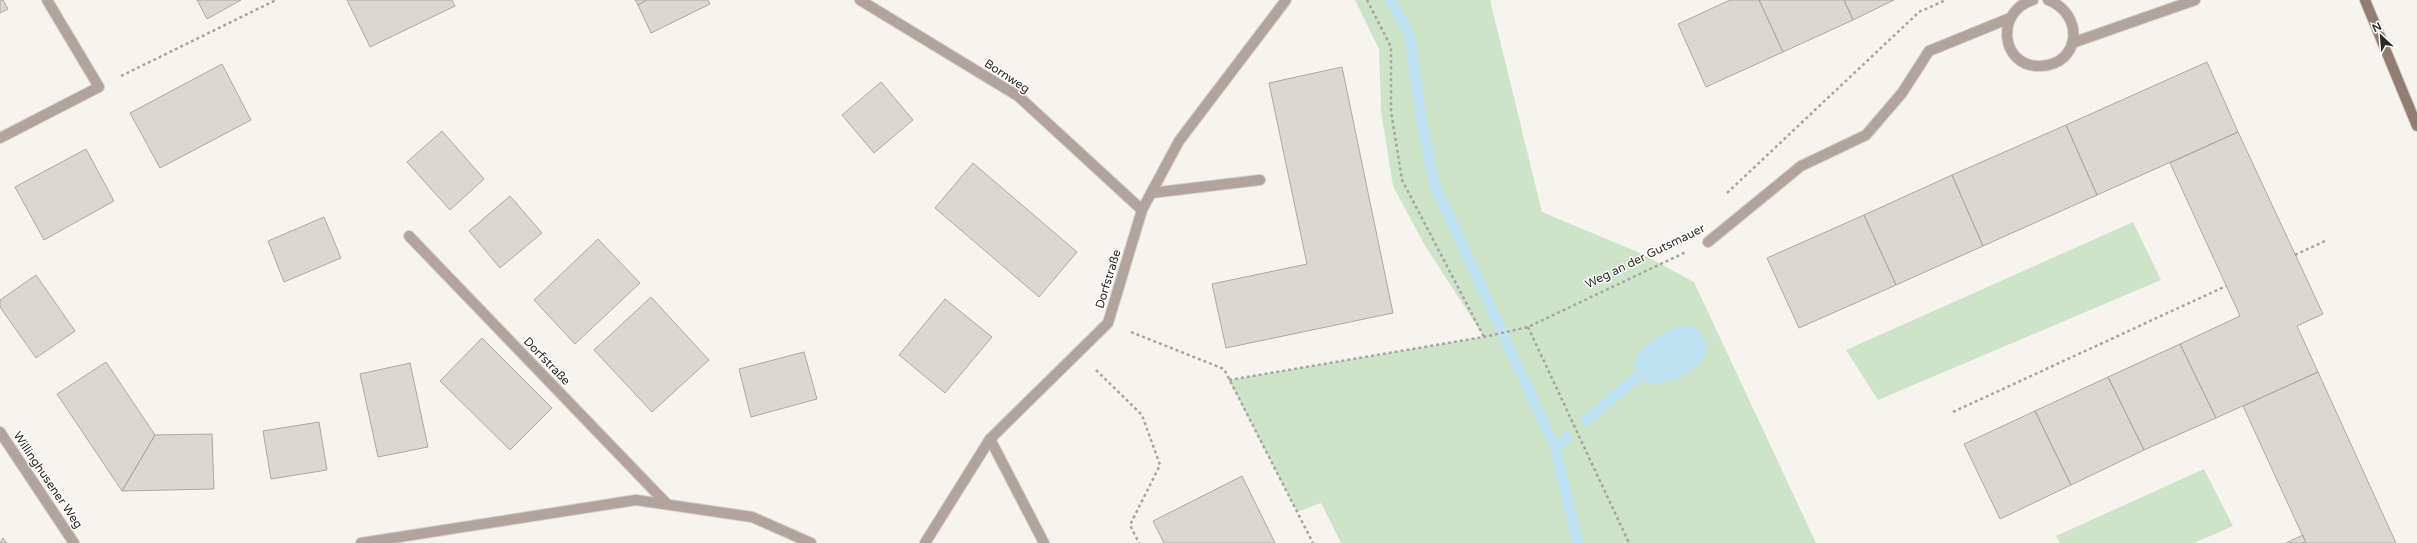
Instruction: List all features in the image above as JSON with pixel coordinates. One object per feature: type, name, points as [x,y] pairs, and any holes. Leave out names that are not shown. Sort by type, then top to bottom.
[{"type":"main road","points":[[2365,0],[2417,126]]},
{"type":"street","points":[[0,138],[99,87],[47,0]]},
{"type":"street","name":"Bornweg","points":[[860,0],[1018,96],[1142,210]]},
{"type":"street","name":"Dorfstraße","points":[[925,543],[990,439],[1108,323],[1142,210],[1179,141],[1286,0]]},
{"type":"street","name":"Weg an der Gutsmauer","points":[[1708,242],[1801,166],[1866,136],[1902,93],[1929,51],[2010,18],[2016,9],[2033,0]]},
{"type":"street","points":[[2010,18],[2006,29],[2007,39],[2011,50],[2018,58],[2027,64],[2038,66],[2054,63],[2067,53],[2072,43],[2074,32],[2072,21],[2058,4],[2048,0]]},
{"type":"street","points":[[2072,43],[2195,0]]},
{"type":"street","points":[[1151,193],[1260,180]]},
{"type":"street","name":"Dorfstraße","points":[[409,236],[667,504]]},
{"type":"street","name":"Willinghusener Weg","points":[[0,432],[74,543]]},
{"type":"street","points":[[990,439],[1044,543]]},
{"type":"street","points":[[361,543],[636,500],[752,517],[811,543]]},
{"type":"path","points":[[99,87],[276,0]]},
{"type":"path","points":[[1367,0],[1391,47],[1391,111],[1402,180],[1484,337]]},
{"type":"path","points":[[1721,198],[1919,12],[1946,0]]},
{"type":"path","points":[[2295,255],[2327,240]]},
{"type":"path","name":"Weg an der Gutsmauer","points":[[1229,380],[1484,337],[1528,327],[1708,242]]},
{"type":"path","points":[[1953,412],[2226,286]]},
{"type":"path","points":[[1108,323],[1224,369],[1313,543]]},
{"type":"path","points":[[1528,327],[1629,543]]},
{"type":"path","points":[[1078,353],[1142,415],[1160,465],[1130,525],[1139,543]]},
{"type":"green space","points":[[1355,0],[1490,0],[1542,212],[1640,253],[1694,282],[1816,543],[1341,543],[1321,503],[1297,512],[1229,380],[1484,337],[1424,244],[1393,186],[1381,111],[1379,49]]},
{"type":"green space","points":[[2133,222],[2161,280],[1878,400],[1846,350]]},
{"type":"green space","points":[[2204,469],[2233,526],[2194,543],[2060,543],[2056,536]]},
{"type":"water","points":[[1676,326],[1686,326],[1698,329],[1707,345],[1703,360],[1689,372],[1672,381],[1656,384],[1648,383],[1638,375],[1634,367],[1635,360],[1646,346]]},
{"type":"building","points":[[0,0],[3,0],[8,9],[0,13]]},
{"type":"building","points":[[197,0],[241,0],[207,19]]},
{"type":"building","points":[[347,0],[452,0],[455,6],[370,47]]},
{"type":"building","points":[[635,0],[647,0],[638,5]]},
{"type":"building","points":[[647,0],[708,0],[710,4],[651,33],[638,5]]},
{"type":"building","points":[[1730,0],[1759,0],[1783,52],[1706,87],[1678,24]]},
{"type":"building","points":[[1759,0],[1844,0],[1853,20],[1783,52]]},
{"type":"building","points":[[1844,0],[1894,0],[1853,20]]},
{"type":"building","points":[[2207,62],[2238,132],[2097,195],[2066,125]]},
{"type":"building","points":[[222,64],[251,120],[160,168],[130,113]]},
{"type":"building","points":[[1342,67],[1393,313],[1226,348],[1212,284],[1307,264],[1269,83]]},
{"type":"building","points":[[881,82],[913,120],[874,153],[842,115]]},
{"type":"building","points":[[2066,125],[2097,195],[1983,246],[1952,175]]},
{"type":"building","points":[[442,131],[484,179],[450,210],[407,162]]},
{"type":"building","points":[[2238,132],[2323,314],[2297,326],[2318,372],[2216,418],[2180,344],[2240,316],[2170,163]]},
{"type":"building","points":[[86,149],[114,201],[44,240],[15,187]]},
{"type":"building","points":[[973,163],[1077,252],[1039,297],[935,208]]},
{"type":"building","points":[[1952,175],[1983,246],[1896,285],[1864,215]]},
{"type":"building","points":[[510,196],[542,233],[500,268],[469,231]]},
{"type":"building","points":[[1864,215],[1896,285],[1799,328],[1767,258]]},
{"type":"building","points":[[324,217],[341,258],[284,282],[268,241]]},
{"type":"building","points":[[598,239],[640,283],[575,344],[534,300]]},
{"type":"building","points":[[36,275],[75,331],[36,358],[0,307],[0,300]]},
{"type":"building","points":[[651,297],[709,360],[652,412],[594,350]]},
{"type":"building","points":[[945,299],[992,337],[945,393],[899,355]]},
{"type":"building","points":[[482,338],[552,408],[510,450],[440,381]]},
{"type":"building","points":[[2180,344],[2216,418],[2144,450],[2108,377]]},
{"type":"building","points":[[804,352],[817,399],[751,417],[739,369]]},
{"type":"building","points":[[106,362],[155,435],[122,491],[57,394]]},
{"type":"building","points":[[410,363],[428,447],[378,457],[360,374]]},
{"type":"building","points":[[2318,372],[2396,543],[2306,543],[2243,406]]},
{"type":"building","points":[[2108,377],[2144,450],[2071,485],[2035,411]]},
{"type":"building","points":[[2035,411],[2071,485],[2000,519],[1964,444]]},
{"type":"building","points":[[319,422],[327,470],[271,479],[263,431]]},
{"type":"building","points":[[212,434],[214,489],[122,491],[155,435]]},
{"type":"building","points":[[1242,476],[1275,543],[1164,543],[1153,521]]},
{"type":"building","points":[[2303,535],[2306,543],[2286,543]]},
{"type":"building","points":[[3,538],[7,543],[0,543]]},
{"type":"waterway","points":[[1391,0],[1410,37],[1421,117],[1435,186],[1555,447],[1578,543]]},
{"type":"waterway","points":[[1586,421],[1638,376]]},
{"type":"waterway","points":[[1555,447],[1567,437]]}]
